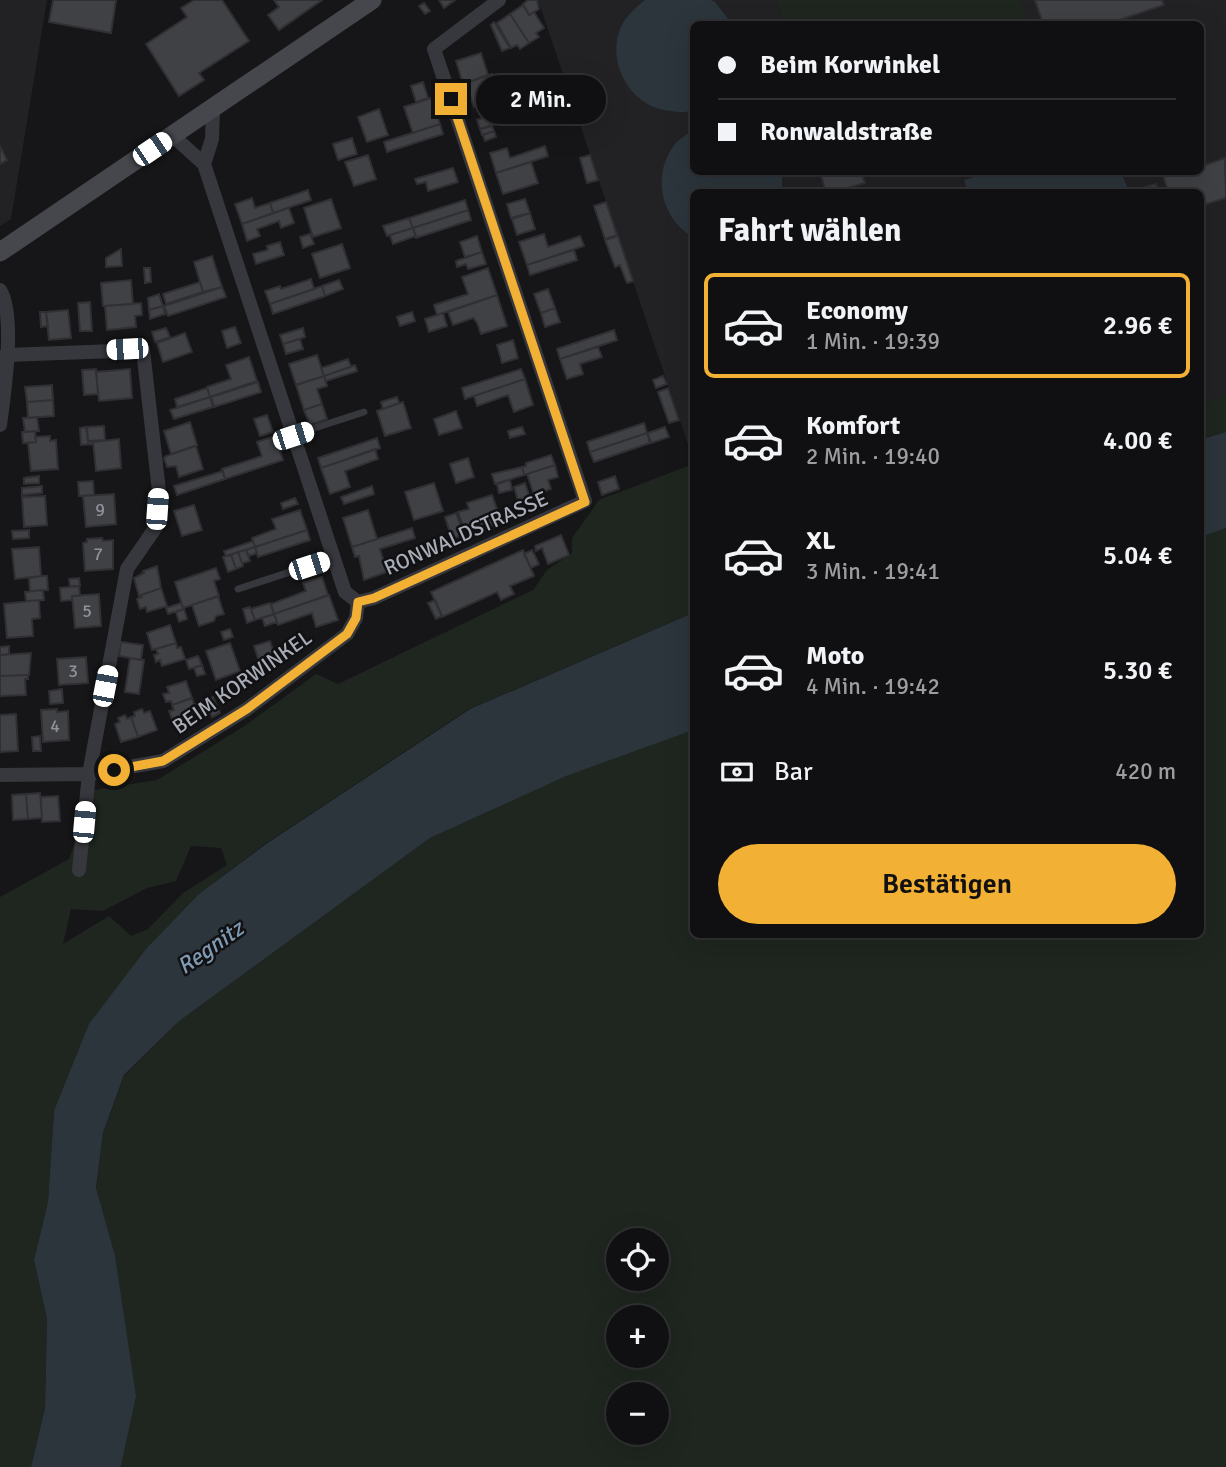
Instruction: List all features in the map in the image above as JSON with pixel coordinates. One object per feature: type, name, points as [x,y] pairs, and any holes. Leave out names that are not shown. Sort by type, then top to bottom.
[{"type":"main road","points":[[0,252],[372,0]]},
{"type":"street","name":"RONWALDSTRASSE","points":[[358,602],[374,598],[585,502],[434,49],[499,0]]},
{"type":"street","points":[[204,164],[212,139],[213,109]]},
{"type":"street","points":[[173,136],[204,164],[333,558],[345,592],[358,602]]},
{"type":"street","points":[[0,290],[8,324],[3,357],[0,425]]},
{"type":"street","points":[[3,357],[143,350],[159,491],[156,527],[127,569],[89,774],[79,870]]},
{"type":"street","name":"BEIM KORWINKEL","points":[[0,775],[89,774],[163,761],[247,709],[347,634],[356,618],[358,602]]},
{"type":"lane","points":[[293,436],[364,412]]},
{"type":"lane","points":[[238,589],[333,558]]},
{"type":"shaded area","points":[[0,0],[47,0],[11,219],[0,226]]},
{"type":"shaded area","points":[[538,0],[776,0],[783,21],[690,21],[690,175],[1204,175],[1204,21],[1027,21],[1020,0],[1226,0],[1226,403],[1204,408],[1204,189],[690,189],[690,450]]},
{"type":"shaded area","points":[[776,0],[1020,0],[1027,21],[783,21]]},
{"type":"shaded area","points":[[1226,396],[1226,432],[1204,437],[1204,404]]},
{"type":"shaded area","points":[[690,465],[690,614],[469,709],[265,844],[200,893],[54,1111],[48,1202],[34,1260],[47,1319],[45,1408],[31,1467],[0,1467],[0,897],[69,859],[94,790],[157,780],[243,727],[316,674],[338,684],[533,590],[547,570],[572,553],[572,538],[599,500]],"holes":[[[191,846],[221,848],[227,865],[183,893],[148,929],[131,936],[109,916],[63,944],[71,909],[103,911],[147,888],[176,881]]]},
{"type":"shaded area","points":[[1226,528],[1226,1467],[120,1467],[96,1189],[103,1134],[124,1076],[178,1022],[430,838],[566,775],[690,730],[690,938],[1204,938],[1204,536]]},
{"type":"water","points":[[645,0],[711,0],[730,21],[690,21],[690,111],[657,108],[634,94],[626,83],[617,57],[617,43],[620,29],[631,13]]},
{"type":"water","points":[[690,132],[690,175],[782,175],[782,189],[690,189],[690,235],[673,219],[663,194],[663,167],[678,141]]},
{"type":"water","points":[[980,175],[1122,175],[1128,189],[967,189],[964,180]]},
{"type":"water","points":[[1226,432],[1226,528],[1204,536],[1204,438]]},
{"type":"water","name":"Regnitz","points":[[690,614],[690,731],[566,776],[430,838],[178,1022],[124,1075],[103,1133],[96,1188],[115,1256],[136,1396],[121,1465],[31,1467],[45,1408],[47,1319],[34,1260],[48,1202],[54,1111],[89,1024],[146,949],[200,893],[266,844],[470,709]]},
{"type":"building","points":[[53,0],[116,0],[111,33],[49,22]]},
{"type":"building","points":[[194,0],[222,0],[249,41],[199,73],[204,80],[179,96],[146,44],[187,17],[181,8]]},
{"type":"building","points":[[274,0],[322,0],[279,30],[268,15],[279,7]]},
{"type":"building","points":[[439,0],[455,0],[444,8]]},
{"type":"building","points":[[528,0],[537,0],[539,9],[529,15],[523,4]]},
{"type":"building","points":[[1035,0],[1162,0],[1164,5],[1116,21],[1042,21]]},
{"type":"building","points":[[424,3],[430,11],[425,14],[419,6]]},
{"type":"building","points":[[523,5],[529,15],[534,12],[544,28],[536,33],[539,37],[529,43],[510,14]]},
{"type":"building","points":[[510,14],[529,43],[520,49],[517,45],[511,48],[497,23]]},
{"type":"building","points":[[494,22],[510,48],[502,51],[491,25]]},
{"type":"building","points":[[481,53],[488,75],[463,84],[456,61]]},
{"type":"building","points":[[492,74],[494,80],[502,78],[506,89],[498,92],[500,98],[474,107],[466,83]]},
{"type":"building","points":[[423,82],[428,98],[416,102],[411,86]]},
{"type":"building","points":[[431,98],[440,124],[413,133],[404,107]]},
{"type":"building","points":[[379,109],[388,135],[367,142],[358,117]]},
{"type":"building","points":[[492,115],[495,124],[480,129],[477,120]]},
{"type":"building","points":[[440,124],[443,134],[387,152],[384,142]]},
{"type":"building","points":[[492,126],[494,131],[482,135],[480,129]]},
{"type":"building","points":[[494,131],[496,137],[485,141],[483,135]]},
{"type":"building","points":[[352,138],[357,154],[338,160],[333,144]]},
{"type":"building","points":[[0,146],[7,160],[0,164]]},
{"type":"building","points":[[545,146],[548,156],[496,173],[490,153],[507,148],[510,158]]},
{"type":"building","points":[[368,155],[376,179],[354,186],[345,162]]},
{"type":"building","points":[[590,155],[598,180],[587,183],[580,158]]},
{"type":"building","points":[[1225,158],[1226,198],[1204,205],[1204,189],[1167,189],[1163,175],[1204,175],[1204,166]]},
{"type":"building","points":[[531,162],[538,183],[503,194],[496,173]]},
{"type":"building","points":[[453,168],[458,182],[428,191],[426,182],[417,184],[415,179]]},
{"type":"building","points":[[821,175],[862,175],[865,183],[844,189],[825,189]]},
{"type":"building","points":[[1156,184],[1157,189],[1143,189]]},
{"type":"building","points":[[308,190],[311,200],[273,213],[270,203]]},
{"type":"building","points":[[252,198],[255,208],[270,203],[273,213],[242,224],[235,204]]},
{"type":"building","points":[[331,199],[341,228],[313,237],[304,208]]},
{"type":"building","points":[[525,199],[530,213],[511,218],[507,204]]},
{"type":"building","points":[[465,200],[468,210],[413,228],[409,218]]},
{"type":"building","points":[[606,202],[617,235],[605,239],[594,206]]},
{"type":"building","points":[[289,208],[294,223],[281,228],[279,221],[257,229],[260,236],[247,241],[242,224]]},
{"type":"building","points":[[468,210],[471,220],[416,238],[413,228]]},
{"type":"building","points":[[530,213],[535,229],[517,235],[512,219]]},
{"type":"building","points":[[409,218],[413,228],[387,236],[383,226]]},
{"type":"building","points":[[413,228],[416,236],[393,244],[390,235]]},
{"type":"building","points":[[310,234],[314,244],[303,248],[300,237]]},
{"type":"building","points":[[544,234],[548,247],[580,236],[584,246],[527,265],[519,242]]},
{"type":"building","points":[[477,236],[482,252],[465,257],[460,242]]},
{"type":"building","points":[[618,236],[633,281],[627,283],[620,265],[615,267],[605,240]]},
{"type":"building","points":[[280,242],[284,255],[256,264],[253,254],[268,250],[267,246]]},
{"type":"building","points":[[342,244],[350,268],[320,278],[312,254]]},
{"type":"building","points":[[121,249],[122,266],[106,267],[106,258]]},
{"type":"building","points":[[574,250],[577,260],[530,275],[527,265]]},
{"type":"building","points":[[482,252],[486,264],[468,269],[466,264],[457,267],[456,261]]},
{"type":"building","points":[[212,256],[222,287],[203,292],[194,262]]},
{"type":"building","points":[[144,268],[150,268],[151,282],[145,283]]},
{"type":"building","points":[[488,268],[497,295],[437,315],[434,305],[468,294],[462,277]]},
{"type":"building","points":[[311,279],[314,289],[270,304],[265,291],[280,286],[281,289]]},
{"type":"building","points":[[131,280],[133,304],[103,306],[101,283]]},
{"type":"building","points":[[339,280],[343,289],[325,296],[322,286]]},
{"type":"building","points":[[200,282],[203,292],[166,304],[163,294]]},
{"type":"building","points":[[322,286],[325,296],[273,314],[270,304]]},
{"type":"building","points":[[222,287],[226,297],[168,316],[164,306]]},
{"type":"building","points":[[548,289],[555,308],[541,313],[534,294]]},
{"type":"building","points":[[159,294],[163,306],[149,310],[148,298]]},
{"type":"building","points":[[497,295],[507,326],[481,334],[473,318],[453,325],[448,312]]},
{"type":"building","points":[[90,302],[92,331],[80,331],[78,303]]},
{"type":"building","points":[[141,303],[142,315],[135,316],[136,327],[107,330],[105,306]]},
{"type":"building","points":[[163,306],[165,314],[150,319],[149,310]]},
{"type":"building","points":[[555,308],[560,322],[545,327],[541,313]]},
{"type":"building","points":[[68,310],[71,338],[49,340],[46,312]]},
{"type":"building","points":[[40,312],[46,312],[48,326],[41,327]]},
{"type":"building","points":[[412,312],[415,321],[400,326],[397,317]]},
{"type":"building","points":[[443,313],[447,326],[429,332],[425,319]]},
{"type":"building","points":[[235,327],[241,343],[227,348],[222,331]]},
{"type":"building","points":[[166,328],[170,337],[155,342],[152,332]]},
{"type":"building","points":[[303,328],[305,337],[283,344],[280,335]]},
{"type":"building","points":[[614,330],[617,340],[560,359],[557,349]]},
{"type":"building","points":[[185,333],[192,352],[163,362],[157,343]]},
{"type":"building","points":[[300,339],[303,349],[286,354],[283,344]]},
{"type":"building","points":[[513,340],[518,358],[502,363],[497,345]]},
{"type":"building","points":[[598,347],[602,357],[580,364],[583,374],[567,379],[560,359]]},
{"type":"building","points":[[317,355],[324,376],[296,385],[289,364]]},
{"type":"building","points":[[249,357],[257,381],[210,397],[207,387],[231,379],[226,365]]},
{"type":"building","points":[[348,359],[351,367],[324,376],[321,368]]},
{"type":"building","points":[[355,365],[357,371],[326,381],[324,376]]},
{"type":"building","points":[[96,369],[98,394],[84,395],[82,370]]},
{"type":"building","points":[[130,369],[132,398],[99,401],[96,372]]},
{"type":"building","points":[[521,369],[525,379],[465,399],[462,388]]},
{"type":"building","points":[[324,376],[327,386],[317,389],[322,404],[304,410],[296,385]]},
{"type":"building","points":[[663,376],[667,384],[656,388],[653,380]]},
{"type":"building","points":[[525,379],[533,405],[514,412],[508,395],[477,406],[474,396]]},
{"type":"building","points":[[258,382],[261,392],[214,407],[211,397]]},
{"type":"building","points":[[52,385],[53,400],[27,402],[25,387]]},
{"type":"building","points":[[207,388],[210,397],[177,407],[175,399]]},
{"type":"building","points":[[668,388],[679,420],[669,423],[658,392]]},
{"type":"building","points":[[210,397],[213,407],[174,419],[170,410]]},
{"type":"building","points":[[397,397],[399,403],[383,409],[381,402]]},
{"type":"building","points":[[53,400],[54,416],[28,418],[27,402]]},
{"type":"building","points":[[403,402],[411,428],[385,436],[377,411]]},
{"type":"building","points":[[322,404],[327,419],[310,425],[304,410]]},
{"type":"building","points":[[456,411],[462,428],[439,435],[434,419]]},
{"type":"building","points":[[267,415],[273,432],[260,436],[254,419]]},
{"type":"building","points":[[37,417],[39,431],[25,432],[23,418]]},
{"type":"building","points":[[190,422],[197,445],[171,454],[164,431]]},
{"type":"building","points":[[644,423],[647,433],[590,452],[587,442]]},
{"type":"building","points":[[104,426],[105,440],[88,441],[87,427]]},
{"type":"building","points":[[86,427],[88,442],[93,441],[93,444],[81,445],[80,428]]},
{"type":"building","points":[[522,427],[525,434],[510,438],[508,431]]},
{"type":"building","points":[[665,427],[669,437],[651,443],[648,433]]},
{"type":"building","points":[[35,431],[36,442],[23,443],[22,432]]},
{"type":"building","points":[[647,433],[650,443],[594,462],[590,452]]},
{"type":"building","points":[[50,436],[50,441],[56,440],[58,469],[31,471],[28,443],[36,442],[35,437]]},
{"type":"building","points":[[275,436],[283,460],[225,479],[222,469],[262,456],[257,442]]},
{"type":"building","points":[[377,438],[380,448],[321,468],[318,458]]},
{"type":"building","points":[[119,439],[121,468],[96,471],[93,442]]},
{"type":"building","points":[[196,446],[203,469],[179,477],[176,466],[167,467],[164,458],[166,456]]},
{"type":"building","points":[[375,449],[378,459],[345,471],[350,487],[330,494],[321,468]]},
{"type":"building","points":[[551,455],[555,465],[524,475],[522,467],[526,466],[526,463]]},
{"type":"building","points":[[468,458],[474,477],[456,483],[450,464]]},
{"type":"building","points":[[555,465],[558,477],[548,480],[551,489],[534,495],[527,474]]},
{"type":"building","points":[[522,467],[524,475],[495,484],[492,474]]},
{"type":"building","points":[[223,471],[225,479],[177,495],[174,486]]},
{"type":"building","points":[[39,476],[39,483],[24,484],[24,478]]},
{"type":"building","points":[[615,476],[619,489],[602,495],[598,482]]},
{"type":"building","points":[[510,480],[512,490],[499,493],[497,484]]},
{"type":"building","points":[[93,481],[94,495],[79,496],[78,482]]},
{"type":"building","points":[[434,483],[443,511],[414,520],[405,492]]},
{"type":"building","points":[[525,483],[532,504],[520,507],[514,487]]},
{"type":"building","points":[[42,486],[42,493],[22,495],[22,488]]},
{"type":"building","points":[[372,486],[374,494],[344,504],[341,497]]},
{"type":"building","points":[[114,494],[116,524],[86,527],[83,496]]},
{"type":"building","points":[[492,495],[500,518],[495,520],[491,528],[484,525],[477,527],[476,524],[464,529],[458,512],[469,509],[467,503]]},
{"type":"building","points":[[45,496],[47,525],[24,527],[22,497]]},
{"type":"building","points":[[295,498],[298,504],[283,509],[281,503]]},
{"type":"building","points":[[194,505],[202,530],[182,536],[174,511]]},
{"type":"building","points":[[300,510],[307,530],[255,547],[252,538],[276,529],[272,519]]},
{"type":"building","points":[[368,510],[377,539],[352,547],[343,518]]},
{"type":"building","points":[[456,513],[464,535],[452,539],[445,517]]},
{"type":"building","points":[[412,528],[415,538],[380,549],[387,572],[364,580],[359,556],[355,557],[352,547]]},
{"type":"building","points":[[29,530],[29,538],[13,539],[12,531]]},
{"type":"building","points":[[307,530],[310,540],[258,557],[255,547]]},
{"type":"building","points":[[561,535],[569,555],[548,564],[542,548],[536,551],[535,546]]},
{"type":"building","points":[[102,538],[103,541],[113,540],[113,569],[85,571],[83,543],[87,542],[87,539]]},
{"type":"building","points":[[253,541],[255,547],[226,556],[224,551]]},
{"type":"building","points":[[39,547],[41,576],[15,579],[12,549]]},
{"type":"building","points":[[255,547],[257,553],[249,556],[246,550]]},
{"type":"building","points":[[246,550],[250,561],[242,563],[238,552]]},
{"type":"building","points":[[523,550],[534,576],[510,586],[514,594],[501,600],[497,592],[442,617],[431,592]]},
{"type":"building","points":[[532,550],[539,564],[531,568],[524,554]]},
{"type":"building","points":[[238,552],[243,566],[236,569],[231,555]]},
{"type":"building","points":[[231,555],[236,569],[228,572],[223,557]]},
{"type":"building","points":[[157,566],[161,588],[139,596],[134,578]]},
{"type":"building","points":[[216,568],[220,579],[214,581],[219,596],[183,608],[175,582]]},
{"type":"building","points":[[47,576],[48,590],[30,591],[29,578]]},
{"type":"building","points":[[322,577],[328,595],[274,614],[271,604],[306,591],[303,583]]},
{"type":"building","points":[[79,578],[80,586],[70,586],[69,579]]},
{"type":"building","points":[[79,586],[80,596],[61,601],[60,588]]},
{"type":"building","points":[[161,588],[167,606],[147,612],[146,607],[140,609],[137,599],[142,597],[141,595]]},
{"type":"building","points":[[43,590],[44,600],[26,601],[25,592]]},
{"type":"building","points":[[99,594],[101,626],[75,628],[72,596]]},
{"type":"building","points":[[329,595],[338,620],[316,627],[312,613],[278,625],[274,614]]},
{"type":"building","points":[[218,596],[224,614],[199,626],[192,605]]},
{"type":"building","points":[[39,600],[40,618],[32,619],[33,636],[7,638],[4,604]]},
{"type":"building","points":[[435,600],[442,616],[436,619],[428,603]]},
{"type":"building","points":[[181,603],[184,609],[168,614],[166,608]]},
{"type":"building","points":[[270,603],[274,614],[255,620],[251,609]]},
{"type":"building","points":[[250,607],[255,620],[247,623],[243,609]]},
{"type":"building","points":[[184,609],[187,619],[179,622],[176,612]]},
{"type":"building","points":[[274,614],[277,622],[265,626],[262,618]]},
{"type":"building","points":[[170,625],[176,643],[152,650],[147,633]]},
{"type":"building","points":[[230,629],[233,637],[224,640],[221,632]]},
{"type":"building","points":[[270,641],[277,662],[261,668],[254,646]]},
{"type":"building","points":[[121,642],[143,645],[141,660],[119,656]]},
{"type":"building","points":[[176,643],[177,648],[181,647],[185,659],[162,666],[160,660],[156,662],[156,649]]},
{"type":"building","points":[[230,643],[240,671],[216,680],[206,651]]},
{"type":"building","points":[[9,646],[9,654],[0,655],[0,647]]},
{"type":"building","points":[[31,653],[29,675],[0,676],[0,655]]},
{"type":"building","points":[[198,656],[202,665],[189,669],[186,660]]},
{"type":"building","points":[[86,657],[88,683],[59,685],[57,659]]},
{"type":"building","points":[[130,658],[144,660],[139,694],[125,692]]},
{"type":"building","points":[[202,665],[205,674],[197,676],[194,668]]},
{"type":"building","points":[[28,675],[28,679],[25,679],[26,695],[0,696],[0,676]]},
{"type":"building","points":[[186,681],[192,698],[172,705],[171,701],[166,702],[163,694],[169,693],[167,687]]},
{"type":"building","points":[[62,689],[63,703],[50,704],[49,691]]},
{"type":"building","points":[[213,697],[220,713],[212,717],[209,709],[200,713],[196,704]]},
{"type":"building","points":[[192,698],[198,716],[179,722],[177,718],[172,719],[169,711],[174,710],[172,705]]},
{"type":"building","points":[[57,709],[57,712],[68,711],[69,740],[43,742],[41,710]]},
{"type":"building","points":[[142,709],[144,713],[150,711],[157,730],[138,737],[131,717],[135,716],[134,712]]},
{"type":"building","points":[[16,714],[18,751],[0,752],[0,715]]},
{"type":"building","points":[[125,715],[127,719],[131,717],[138,737],[121,742],[115,724],[120,722],[118,718]]},
{"type":"building","points":[[40,736],[41,751],[33,751],[32,737]]},
{"type":"building","points":[[40,793],[42,818],[28,819],[26,794]]},
{"type":"building","points":[[26,794],[28,819],[13,820],[12,795]]},
{"type":"building","points":[[58,796],[60,821],[42,822],[41,797]]},
{"type":"route","points":[[114,770],[163,761],[247,709],[347,634],[356,618],[358,602],[374,598],[585,502],[451,99]]}]
